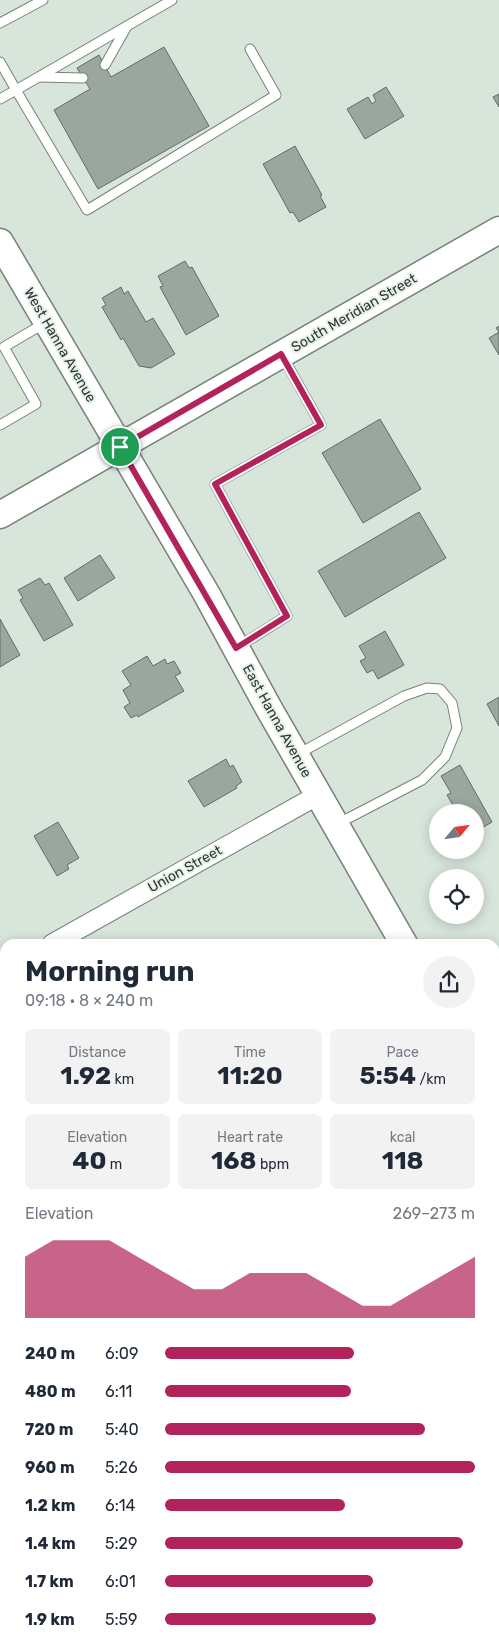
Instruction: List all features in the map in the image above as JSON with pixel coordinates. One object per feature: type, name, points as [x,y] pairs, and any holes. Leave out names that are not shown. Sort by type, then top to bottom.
[{"type":"main road","name":"South Meridian Street","points":[[2,509],[120,447],[499,230]]},
{"type":"main road","name":"West Hanna Avenue","points":[[0,242],[120,447]]},
{"type":"main road","name":"East Hanna Avenue","points":[[120,447],[401,939]]},
{"type":"street","name":"Union Street","points":[[61,939],[318,795]]},
{"type":"lane","points":[[0,23],[43,0]]},
{"type":"lane","points":[[0,99],[172,0]]},
{"type":"lane","points":[[105,65],[127,26]]},
{"type":"lane","points":[[0,62],[87,210],[276,95],[250,49]]},
{"type":"lane","points":[[39,77],[84,78]]},
{"type":"lane","points":[[0,425],[36,404],[4,347],[47,323]]},
{"type":"lane","points":[[236,648],[287,616],[215,484],[321,425],[281,354]]},
{"type":"lane","points":[[296,755],[404,696],[427,688],[440,689],[452,702],[457,728],[445,757],[422,780],[336,825]]},
{"type":"building","points":[[164,47],[209,126],[98,189],[54,110],[90,89],[77,68],[99,55],[111,77]]},
{"type":"building","points":[[386,87],[404,116],[365,139],[347,109],[368,97],[372,104],[376,101],[373,95]]},
{"type":"building","points":[[499,94],[499,107],[493,97]]},
{"type":"building","points":[[295,146],[322,195],[320,196],[326,207],[299,222],[293,212],[290,213],[263,164]]},
{"type":"building","points":[[185,261],[189,268],[192,267],[219,316],[186,335],[160,287],[163,286],[158,276]]},
{"type":"building","points":[[121,287],[124,294],[128,291],[146,322],[153,318],[175,354],[151,368],[139,366],[102,307],[106,305],[102,298]]},
{"type":"building","points":[[499,332],[499,355],[489,338]]},
{"type":"building","points":[[380,419],[421,489],[363,523],[322,453]]},
{"type":"building","points":[[419,512],[446,558],[345,617],[318,571]]},
{"type":"building","points":[[100,555],[115,578],[78,601],[64,578]]},
{"type":"building","points":[[40,578],[45,585],[49,583],[73,625],[44,641],[20,600],[23,598],[18,590]]},
{"type":"building","points":[[0,619],[20,655],[0,667]]},
{"type":"building","points":[[385,631],[404,665],[378,679],[373,670],[367,673],[360,661],[366,658],[359,646]]},
{"type":"building","points":[[147,656],[153,666],[165,659],[167,664],[174,661],[181,673],[175,676],[184,691],[138,717],[137,715],[131,718],[124,707],[130,703],[123,690],[131,685],[122,671]]},
{"type":"building","points":[[499,697],[499,726],[487,704]]},
{"type":"building","points":[[226,759],[230,767],[233,765],[242,782],[236,786],[237,788],[204,807],[188,781]]},
{"type":"building","points":[[460,765],[482,804],[452,804],[447,795],[451,793],[441,776]]},
{"type":"building","points":[[484,808],[492,822],[484,827]]},
{"type":"building","points":[[58,822],[79,858],[67,865],[69,869],[57,876],[34,836]]},
{"type":"route","points":[[281,354],[321,425],[215,484],[287,616],[236,648],[206,593],[120,447],[281,354]]}]
